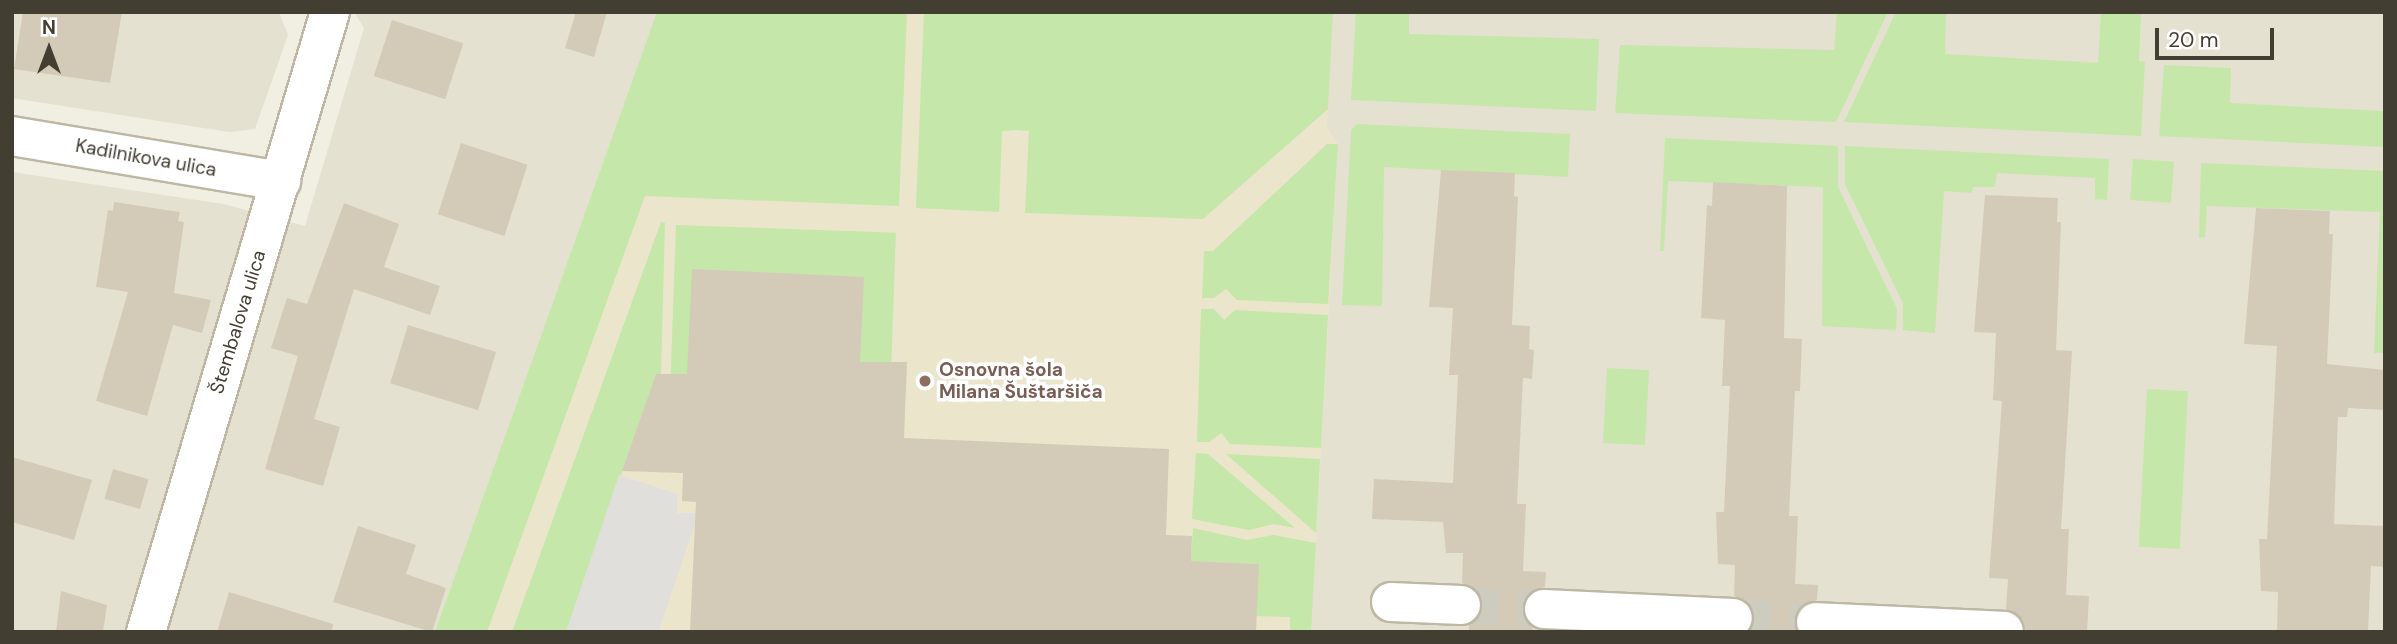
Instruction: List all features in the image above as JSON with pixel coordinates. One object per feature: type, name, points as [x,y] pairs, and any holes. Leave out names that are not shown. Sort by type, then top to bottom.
[{"type":"street","name":"Štembalova ulica","points":[[146,632],[281,181],[326,16]]},
{"type":"street","name":"Kadilnikova ulica","points":[[12,136],[281,181]]},
{"type":"street","points":[[1391,601],[1461,605]]},
{"type":"street","points":[[1544,609],[1733,618]]},
{"type":"street","points":[[1816,622],[2004,631]]},
{"type":"shaded area","points":[[12,12],[279,12],[288,35],[255,129],[229,132],[12,98]]},
{"type":"shaded area","points":[[354,12],[2385,12],[2385,632],[12,632],[12,172],[223,204],[305,226],[364,28]]},
{"type":"shaded area","name":"Osnovna šola Milana Šuštaršiča","points":[[657,12],[1333,12],[1327,127],[1338,144],[1311,632],[436,632]]},
{"type":"shaded area","points":[[619,475],[677,494],[677,513],[699,513],[658,632],[566,632]]},
{"type":"green space","points":[[657,12],[907,12],[899,206],[645,196],[487,632],[435,632]]},
{"type":"green space","points":[[924,12],[1333,12],[1328,109],[1203,219],[1025,213],[1029,131],[1016,130],[1002,131],[999,212],[916,208]]},
{"type":"green space","points":[[1356,12],[1409,12],[1409,34],[1599,39],[1596,111],[1351,100]]},
{"type":"green space","points":[[1837,12],[1888,12],[1836,122],[1615,113],[1620,45],[1834,50]]},
{"type":"green space","points":[[1896,12],[1946,12],[1945,54],[2098,63],[2101,12],[2141,12],[2139,61],[2145,62],[2141,136],[1844,122]]},
{"type":"green space","points":[[2164,65],[2231,68],[2230,103],[2383,111],[2385,86],[2385,147],[2159,136]]},
{"type":"green space","points":[[1357,124],[1570,134],[1568,177],[1384,167],[1382,306],[1342,305],[1351,130]]},
{"type":"green space","points":[[1665,138],[1838,146],[1838,187],[1897,309],[1896,330],[1822,326],[1823,187],[1668,181],[1664,251],[1660,251]]},
{"type":"green space","points":[[1327,144],[1338,144],[1328,304],[1237,300],[1226,289],[1214,298],[1202,298],[1204,251],[1213,251]]},
{"type":"green space","points":[[1845,146],[2109,159],[2107,200],[2095,199],[2095,178],[1997,173],[1995,187],[1973,187],[1972,193],[1944,191],[1935,333],[1903,330],[1903,303],[1845,184]]},
{"type":"green space","points":[[2133,159],[2174,162],[2171,203],[2130,200]]},
{"type":"green space","points":[[2201,163],[2385,171],[2385,353],[2374,353],[2380,212],[2207,206],[2205,237],[2199,238]]},
{"type":"green space","points":[[661,222],[665,223],[661,374],[656,375],[566,632],[512,632]]},
{"type":"green space","points":[[676,225],[896,233],[891,382],[671,374]]},
{"type":"green space","points":[[1201,309],[1214,309],[1224,320],[1235,310],[1328,315],[1321,448],[1230,444],[1221,433],[1209,442],[1197,442]]},
{"type":"green space","points":[[1607,368],[1649,370],[1645,445],[1603,443]]},
{"type":"green space","points":[[2147,389],[2188,391],[2180,549],[2139,547]]},
{"type":"green space","points":[[1196,453],[1208,454],[1295,528],[1274,524],[1249,530],[1192,519]]},
{"type":"green space","points":[[1226,454],[1320,459],[1316,533]]},
{"type":"green space","points":[[1193,528],[1247,540],[1273,535],[1316,543],[1311,632],[1290,632],[1290,617],[1256,616],[1258,564],[1191,561]]},
{"type":"building","points":[[23,12],[122,12],[110,83],[14,69]]},
{"type":"building","points":[[576,12],[607,12],[594,57],[565,48]]},
{"type":"building","points":[[392,20],[463,43],[445,99],[374,76]]},
{"type":"building","points":[[461,143],[528,165],[504,236],[438,214]]},
{"type":"building","points":[[1441,170],[1515,173],[1514,196],[1518,197],[1512,325],[1530,326],[1529,349],[1534,350],[1532,379],[1523,378],[1517,504],[1526,504],[1523,571],[1546,572],[1545,587],[1533,590],[1522,607],[1534,632],[1469,632],[1469,625],[1480,616],[1481,596],[1462,583],[1463,553],[1446,553],[1443,522],[1372,519],[1374,479],[1453,483],[1458,375],[1449,375],[1453,308],[1429,307]]},
{"type":"building","points":[[1713,182],[1787,186],[1784,338],[1802,339],[1800,391],[1795,391],[1789,516],[1798,516],[1795,584],[1818,585],[1817,600],[1797,611],[1797,632],[1749,632],[1755,618],[1745,600],[1734,596],[1735,565],[1718,564],[1716,512],[1724,512],[1730,386],[1722,386],[1725,320],[1701,318],[1707,205],[1712,206]]},
{"type":"building","points":[[1985,195],[2058,198],[2057,222],[2061,222],[2056,350],[2072,351],[2061,529],[2069,529],[2066,595],[2089,596],[2087,632],[2026,632],[2023,620],[2006,609],[2008,579],[1989,578],[2002,401],[1993,400],[1996,333],[1974,332]]},
{"type":"building","points":[[114,202],[180,212],[178,221],[184,222],[174,293],[211,300],[202,333],[173,325],[147,416],[96,401],[128,292],[96,287],[108,210],[113,211]]},
{"type":"building","points":[[344,203],[399,224],[384,267],[440,286],[430,315],[354,289],[314,419],[340,427],[323,486],[265,469],[298,356],[271,348],[287,298],[307,304]]},
{"type":"building","points":[[2256,208],[2330,211],[2329,234],[2333,234],[2327,364],[2385,370],[2385,410],[2348,408],[2347,417],[2338,417],[2334,524],[2385,526],[2385,567],[2371,566],[2368,632],[2277,632],[2278,592],[2261,591],[2259,539],[2267,539],[2277,346],[2244,344]]},
{"type":"building","points":[[692,269],[864,277],[860,362],[907,362],[904,438],[1169,449],[1166,535],[1192,536],[1191,561],[1259,564],[1256,632],[690,632],[696,502],[682,501],[683,473],[622,471],[656,374],[687,374]]},
{"type":"building","points":[[408,325],[496,352],[478,410],[390,383]]},
{"type":"building","points":[[12,457],[92,480],[74,540],[12,522]]},
{"type":"building","points":[[113,469],[149,479],[140,509],[104,499]]},
{"type":"building","points":[[358,526],[416,545],[406,574],[446,588],[432,632],[333,602]]},
{"type":"building","points":[[61,591],[107,605],[103,632],[56,632]]},
{"type":"building","points":[[229,592],[333,624],[332,632],[217,632]]},
{"type":"tunnel","points":[[1461,605],[1544,609]]},
{"type":"tunnel","points":[[1733,618],[1816,622]]},
{"type":"place","name":"Osnovna šola Milana Šuštaršiča","points":[[925,381]]}]
